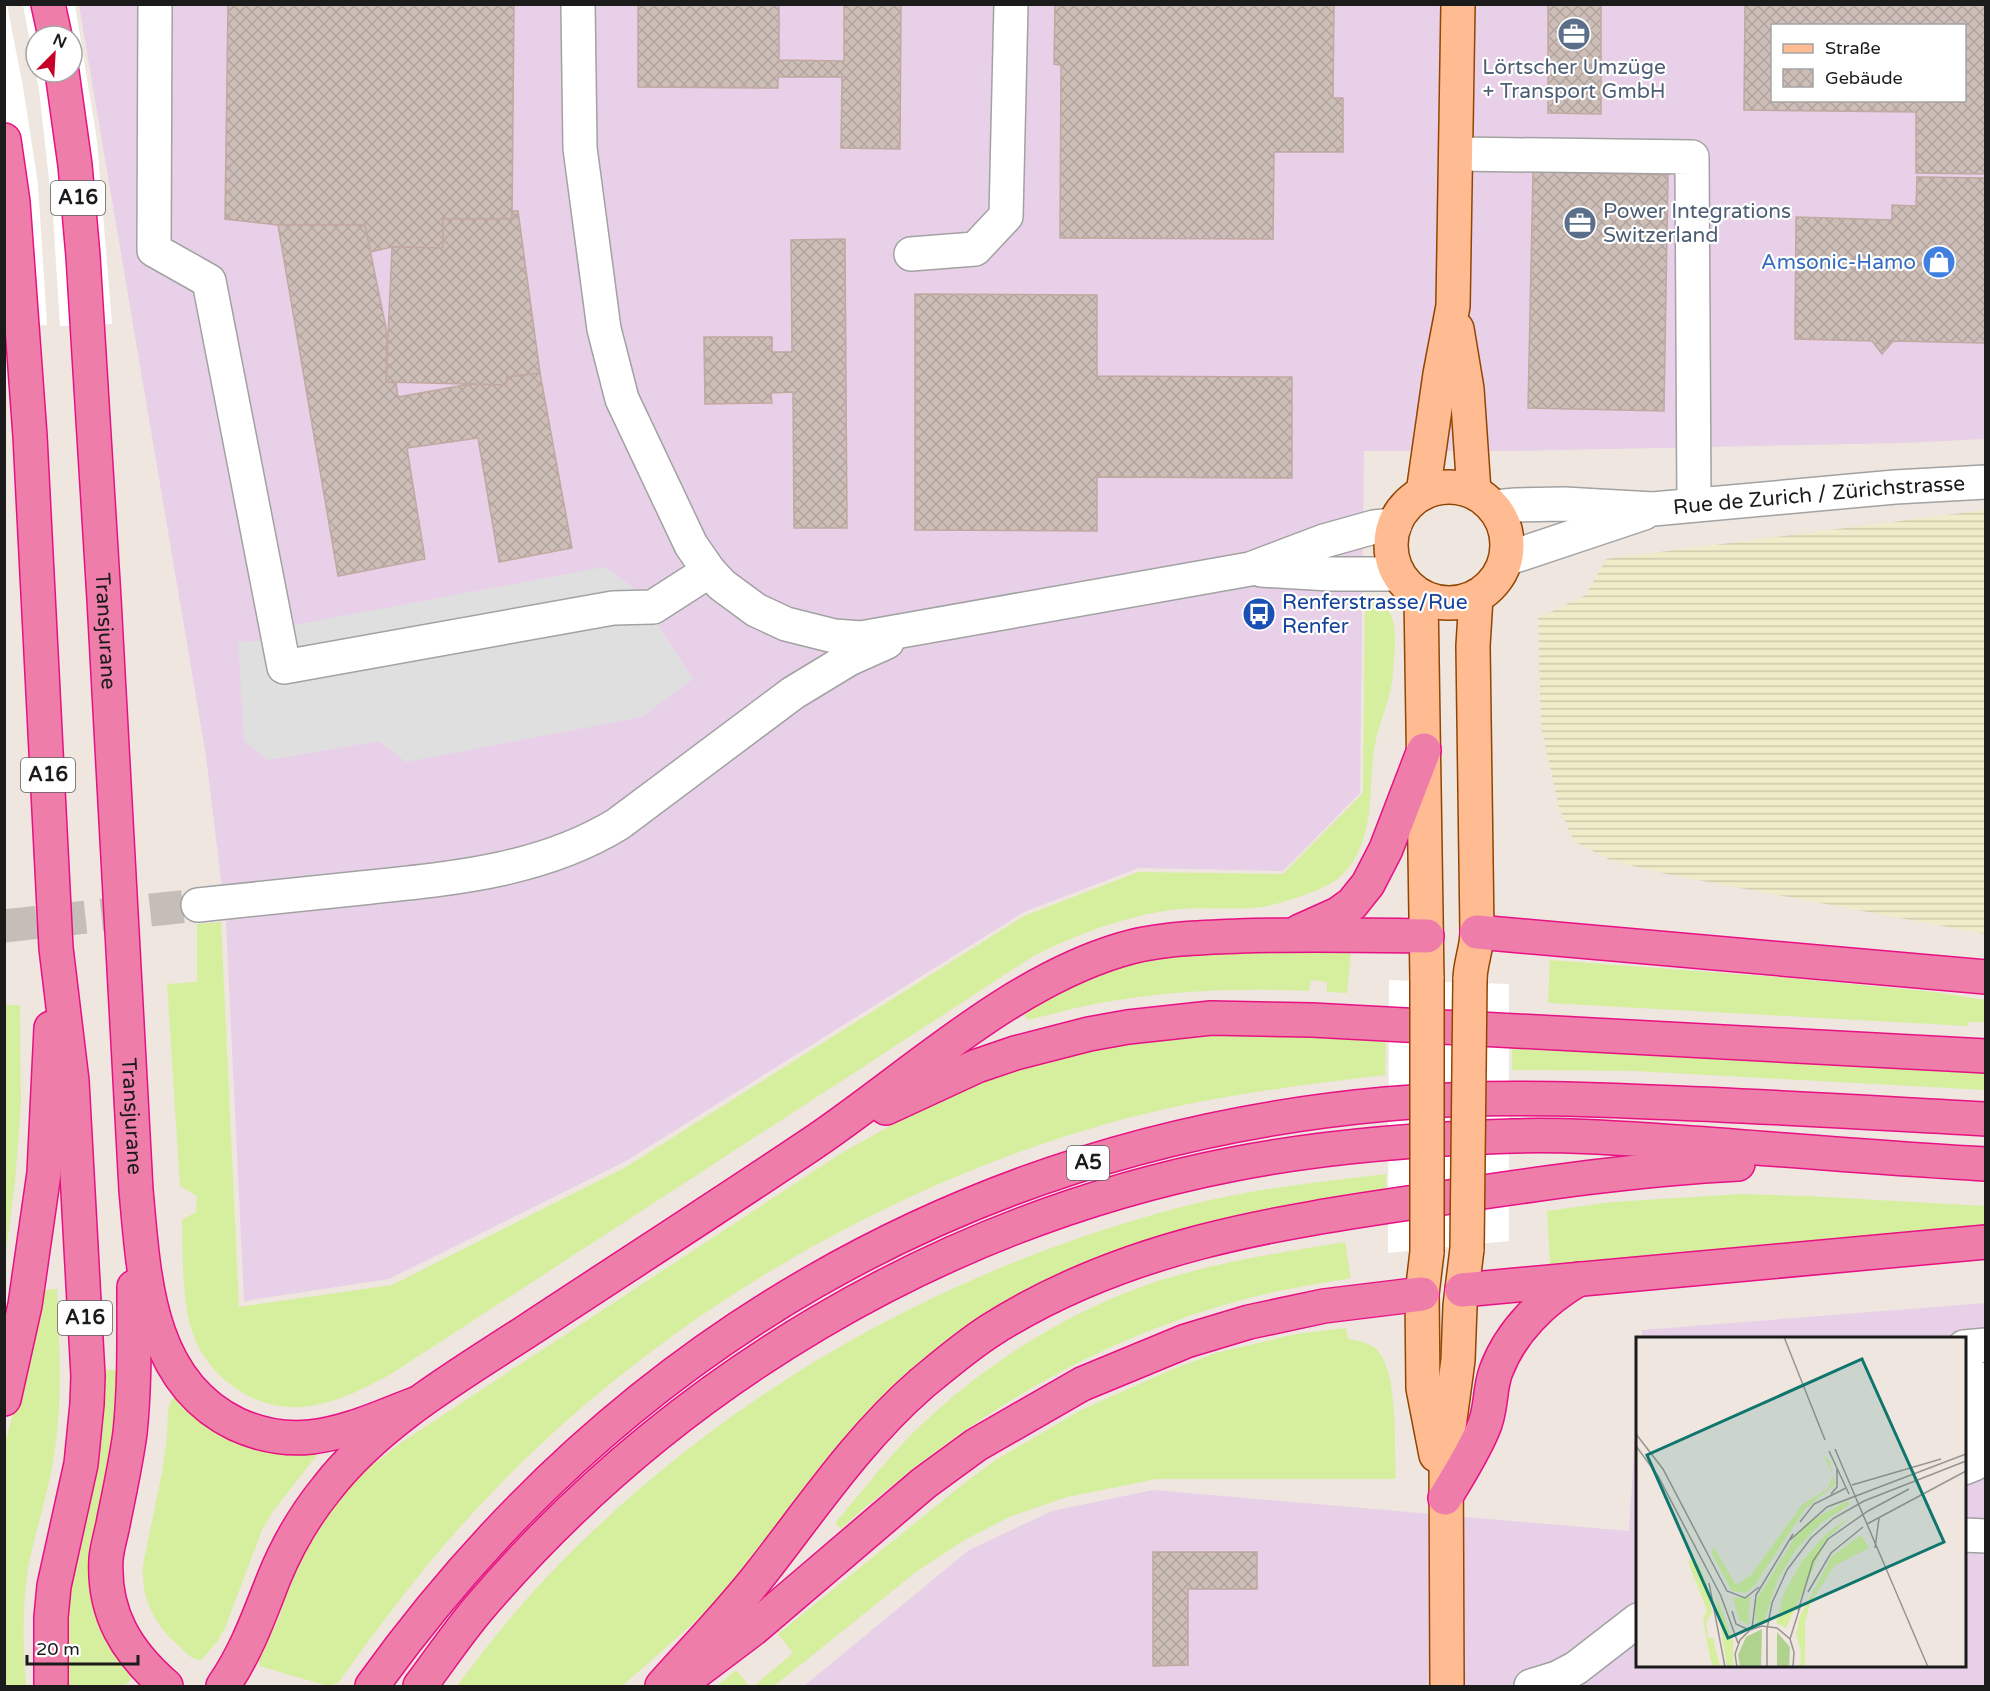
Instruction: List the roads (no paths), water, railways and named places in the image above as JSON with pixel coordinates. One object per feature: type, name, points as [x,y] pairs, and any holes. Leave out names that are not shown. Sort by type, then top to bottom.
[{"type":"highway","points":[[48,4],[52,24]]},
{"type":"highway","name":"Transjurane","points":[[64,84],[75,165],[87,325],[136,1190]]},
{"type":"highway","name":"A16","points":[[4,140],[13,202],[22,327],[39,603],[56,948],[72,1081],[88,1376],[87,1413],[81,1464],[54,1586],[51,1617],[51,1686]]},
{"type":"highway","points":[[1286,935],[1320,924],[1338,914],[1360,895],[1386,849],[1424,750]]},
{"type":"highway","points":[[1477,932],[1986,976]]},
{"type":"highway","points":[[223,1686],[235,1669],[258,1622],[285,1554],[311,1510],[343,1469],[415,1404],[814,1142],[977,1024],[1022,995],[1079,965],[1121,949],[1144,944],[1211,937],[1286,935],[1450,956]]},
{"type":"highway","points":[[4,1399],[25,1305],[44,1173],[48,1124],[47,1078],[56,948]]},
{"type":"highway","points":[[814,1142],[934,1084],[1016,1053],[1089,1034],[1166,1022],[1211,1018],[1312,1020],[1986,1056]]},
{"type":"highway","name":"A5","points":[[372,1686],[424,1616],[497,1533],[571,1460],[647,1394],[773,1304],[870,1249],[978,1200],[1175,1138],[1227,1127],[1387,1104],[1519,1099],[1601,1100],[1986,1119]]},
{"type":"highway","name":"A5","points":[[420,1686],[476,1612],[530,1551],[593,1490],[674,1421],[783,1343],[838,1311],[897,1279],[1022,1224],[1137,1187],[1233,1164],[1373,1145],[1514,1136],[1579,1136],[1986,1164]]},
{"type":"highway","points":[[662,1686],[759,1576],[851,1456],[918,1387],[990,1330],[1065,1289],[1108,1270],[1154,1254],[1227,1234],[1381,1207],[1623,1173],[1750,1164],[1941,1162]]},
{"type":"highway","points":[[136,1190],[142,1257],[154,1321],[175,1368],[187,1387],[203,1404],[221,1417],[242,1427],[288,1438],[335,1433],[415,1404]]},
{"type":"highway","name":"A16","points":[[136,1190],[133,1394],[126,1461],[106,1558],[107,1584],[111,1609],[119,1631],[131,1651],[166,1686]]},
{"type":"highway","points":[[1462,1290],[1986,1242]]},
{"type":"highway","points":[[1445,1498],[1483,1430],[1490,1410],[1496,1372],[1509,1345],[1534,1312],[1560,1290],[1580,1279]]},
{"type":"highway","points":[[677,1686],[753,1629],[924,1484],[976,1445],[1082,1384],[1186,1341],[1249,1322],[1324,1306],[1422,1294]]},
{"type":"main road","points":[[1423,493],[1440,374],[1453,306],[1458,4]]},
{"type":"main road","points":[[1453,306],[1484,500]]},
{"type":"main road","points":[[1435,488],[1462,488],[1484,500],[1502,519],[1506,532],[1506,559],[1500,575],[1490,588],[1463,602],[1434,601],[1421,596],[1408,586],[1398,574],[1394,564],[1391,544],[1395,525],[1401,512],[1411,501],[1435,488]]},
{"type":"main road","points":[[1421,596],[1424,750],[1450,956],[1467,1249],[1458,1360],[1446,1449],[1447,1686]]},
{"type":"main road","points":[[1450,956],[1470,966],[1477,944],[1473,646],[1476,597]]},
{"type":"main road","points":[[1445,1498],[1423,1388],[1422,1294],[1427,1252],[1427,979],[1450,956]]},
{"type":"main road","points":[[1422,1294],[1462,1290]]},
{"type":"street","points":[[155,4],[154,250],[209,281],[284,667],[613,608],[653,607],[709,571]]},
{"type":"street","points":[[578,4],[580,148],[604,329],[622,399],[691,545],[722,585],[756,610],[786,624],[811,631],[861,638],[1250,569],[1324,541],[1395,525]]},
{"type":"street","points":[[911,254],[975,249],[1006,216],[1011,4]]},
{"type":"street","points":[[1457,154],[1692,157],[1694,505]]},
{"type":"street","name":"Rue de Zurich / Zürichstrasse","points":[[1484,500],[1653,509],[1895,487],[1986,482]]},
{"type":"street","name":"Rue de Zurich / Zürichstrasse","points":[[1506,559],[1653,509]]},
{"type":"street","points":[[1250,569],[1330,574],[1398,574]]},
{"type":"street","points":[[198,905],[462,878],[549,857],[596,837],[618,824],[682,778],[779,702],[821,676],[866,651],[927,627]]},
{"type":"street","points":[[1966,1347],[1986,1345]]},
{"type":"street","points":[[1966,1468],[1974,1464],[1977,1457],[1977,1383]]},
{"type":"street","points":[[1966,1468],[1986,1468]]},
{"type":"street","points":[[1966,1484],[1986,1486]]},
{"type":"street","points":[[1966,1534],[1986,1536]]},
{"type":"street","points":[[1531,1686],[1557,1678],[1576,1668],[1636,1622]]},
{"type":"tunnel","points":[[4,926],[198,905]]},
{"type":"place","name":"Lörtscher Umzüge + Transport GmbH","points":[[1574,34]]},
{"type":"place","name":"Power Integrations Switzerland","points":[[1580,223]]},
{"type":"place","name":"Amsonic-Hamo","points":[[1939,262]]},
{"type":"place","name":"Renferstrasse/Rue Renfer","points":[[1259,614]]}]
